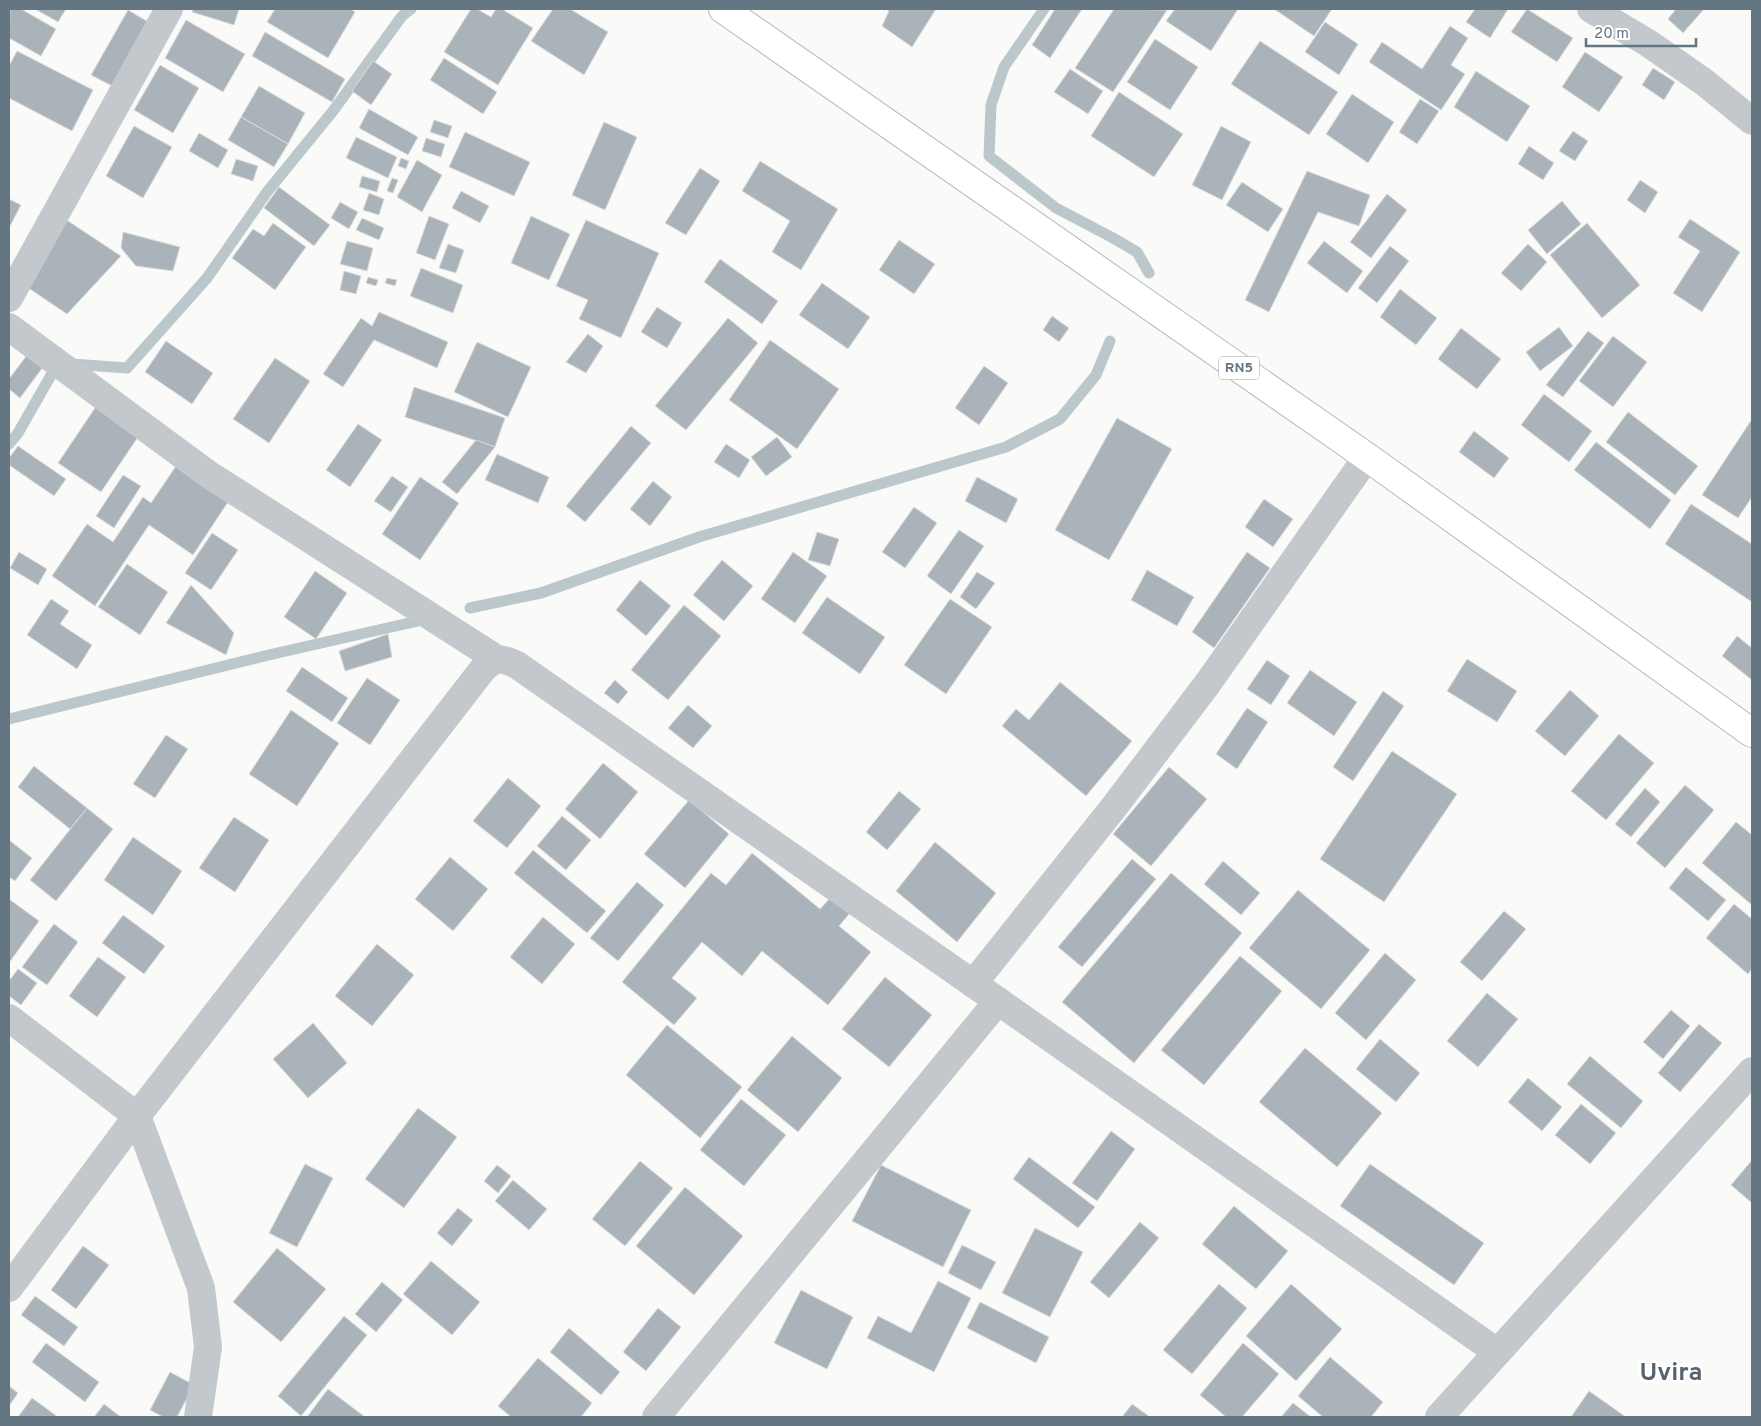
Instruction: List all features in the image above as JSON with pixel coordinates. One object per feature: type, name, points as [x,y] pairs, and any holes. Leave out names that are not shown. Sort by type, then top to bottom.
[{"type":"highway","name":"RN5","points":[[723,9],[1367,457],[1752,733]]},
{"type":"street","points":[[9,298],[169,9]]},
{"type":"street","points":[[1591,9],[1648,43],[1704,82],[1752,120]]},
{"type":"street","points":[[9,327],[208,474],[497,659],[506,660],[517,665],[1497,1352]]},
{"type":"street","points":[[973,984],[1114,807],[1208,683],[1367,457]]},
{"type":"street","points":[[9,1288],[137,1116],[483,669],[497,659]]},
{"type":"street","points":[[656,1417],[998,1001]]},
{"type":"street","points":[[9,1018],[137,1116],[201,1288],[208,1347],[198,1417]]},
{"type":"street","points":[[1438,1417],[1752,1070]]},
{"type":"building","points":[[10,9],[21,9],[56,29],[41,56],[9,38]]},
{"type":"building","points":[[35,9],[66,9],[58,22]]},
{"type":"building","points":[[193,9],[239,9],[234,25],[192,12]]},
{"type":"building","points":[[275,9],[350,9],[355,12],[328,58],[267,22]]},
{"type":"building","points":[[471,9],[477,9],[491,17],[496,9],[502,9],[533,28],[498,85],[444,52]]},
{"type":"building","points":[[553,9],[570,9],[608,32],[584,75],[531,41]]},
{"type":"building","points":[[886,9],[936,9],[912,47],[882,26],[889,11]]},
{"type":"building","points":[[1055,9],[1082,9],[1050,58],[1032,45]]},
{"type":"building","points":[[1114,9],[1167,10],[1113,92],[1075,68]]},
{"type":"building","points":[[1175,9],[1238,9],[1211,51],[1166,21]]},
{"type":"building","points":[[1274,9],[1332,9],[1314,36]]},
{"type":"building","points":[[1475,9],[1508,9],[1490,38],[1466,22]]},
{"type":"building","points":[[1527,9],[1573,38],[1557,62],[1511,32]]},
{"type":"building","points":[[1676,9],[1704,9],[1683,33],[1668,19]]},
{"type":"building","points":[[128,10],[150,23],[114,87],[91,75]]},
{"type":"building","points":[[186,20],[245,54],[223,92],[165,58]]},
{"type":"building","points":[[1325,22],[1358,44],[1339,75],[1305,52]]},
{"type":"building","points":[[1450,26],[1468,38],[1451,65],[1465,74],[1441,110],[1369,62],[1382,42],[1422,69]]},
{"type":"building","points":[[265,32],[345,79],[332,102],[252,56]]},
{"type":"building","points":[[1155,39],[1198,67],[1170,110],[1127,82]]},
{"type":"building","points":[[1260,41],[1338,92],[1309,135],[1231,84]]},
{"type":"building","points":[[17,51],[93,90],[72,131],[9,98],[9,66]]},
{"type":"building","points":[[1585,52],[1623,77],[1599,112],[1562,87]]},
{"type":"building","points":[[444,58],[497,92],[483,114],[430,80]]},
{"type":"building","points":[[373,61],[392,74],[371,105],[352,91]]},
{"type":"building","points":[[160,65],[199,88],[173,133],[134,110]]},
{"type":"building","points":[[1653,68],[1675,82],[1664,100],[1642,85]]},
{"type":"building","points":[[1070,69],[1103,91],[1088,114],[1054,92]]},
{"type":"building","points":[[1476,71],[1530,106],[1507,142],[1454,107]]},
{"type":"building","points":[[259,86],[305,113],[288,144],[241,117]]},
{"type":"building","points":[[1119,92],[1183,134],[1154,177],[1091,136]]},
{"type":"building","points":[[1352,94],[1394,122],[1368,163],[1326,134]]},
{"type":"building","points":[[1420,99],[1439,111],[1417,144],[1399,132]]},
{"type":"building","points":[[369,109],[418,137],[408,155],[359,128]]},
{"type":"building","points":[[241,117],[288,144],[274,167],[228,140]]},
{"type":"building","points":[[434,120],[452,126],[448,138],[430,132]]},
{"type":"building","points":[[604,122],[637,137],[605,210],[572,195]]},
{"type":"building","points":[[134,126],[172,147],[143,198],[106,176]]},
{"type":"building","points":[[1221,126],[1251,142],[1222,200],[1192,185]]},
{"type":"building","points":[[1573,131],[1588,141],[1575,161],[1559,151]]},
{"type":"building","points":[[465,132],[530,162],[514,196],[449,167]]},
{"type":"building","points":[[199,133],[228,150],[218,168],[189,151]]},
{"type":"building","points":[[356,137],[397,157],[388,178],[346,158]]},
{"type":"building","points":[[426,138],[445,144],[441,157],[422,151]]},
{"type":"building","points":[[1529,146],[1554,163],[1543,180],[1518,164]]},
{"type":"building","points":[[401,158],[409,161],[406,169],[398,166]]},
{"type":"building","points":[[236,159],[258,166],[253,181],[231,174]]},
{"type":"building","points":[[417,160],[442,175],[422,212],[397,197]]},
{"type":"building","points":[[760,161],[838,209],[801,270],[772,252],[790,221],[742,191]]},
{"type":"building","points":[[700,168],[720,181],[686,235],[665,223]]},
{"type":"building","points":[[1307,171],[1370,195],[1359,226],[1318,212],[1269,312],[1245,300]]},
{"type":"building","points":[[362,176],[380,181],[377,192],[359,187]]},
{"type":"building","points":[[392,178],[398,180],[393,193],[387,191]]},
{"type":"building","points":[[1640,180],[1658,192],[1645,213],[1627,200]]},
{"type":"building","points":[[1242,182],[1283,209],[1268,232],[1226,205]]},
{"type":"building","points":[[279,187],[330,225],[314,246],[264,208]]},
{"type":"building","points":[[461,191],[489,206],[480,223],[452,208]]},
{"type":"building","points":[[369,193],[384,199],[379,215],[363,210]]},
{"type":"building","points":[[1387,194],[1407,210],[1371,258],[1350,242]]},
{"type":"building","points":[[9,199],[21,205],[9,228]]},
{"type":"building","points":[[1562,201],[1581,224],[1547,254],[1528,230]]},
{"type":"building","points":[[340,202],[358,212],[349,229],[331,218]]},
{"type":"building","points":[[429,216],[449,224],[435,260],[416,253]]},
{"type":"building","points":[[531,216],[570,234],[549,280],[511,263]]},
{"type":"building","points":[[362,218],[384,228],[379,240],[356,230]]},
{"type":"building","points":[[65,219],[121,256],[67,314],[24,285]]},
{"type":"building","points":[[1690,219],[1740,252],[1702,312],[1673,293],[1700,251],[1678,237]]},
{"type":"building","points":[[586,220],[659,253],[621,338],[579,319],[588,300],[556,286]]},
{"type":"building","points":[[273,223],[306,247],[275,290],[232,258],[253,229],[264,236]]},
{"type":"building","points":[[1587,223],[1640,285],[1602,318],[1550,255]]},
{"type":"building","points":[[123,232],[180,247],[173,271],[136,266],[121,248]]},
{"type":"building","points":[[899,240],[935,264],[914,294],[879,270]]},
{"type":"building","points":[[347,241],[373,248],[367,271],[340,264]]},
{"type":"building","points":[[1324,241],[1363,271],[1347,293],[1307,263]]},
{"type":"building","points":[[448,244],[464,250],[456,273],[439,268]]},
{"type":"building","points":[[1528,244],[1547,262],[1521,291],[1501,273]]},
{"type":"building","points":[[1390,246],[1409,261],[1377,303],[1358,288]]},
{"type":"building","points":[[720,259],[778,301],[762,324],[704,282]]},
{"type":"building","points":[[421,268],[463,285],[453,313],[410,296]]},
{"type":"building","points":[[344,271],[361,276],[356,294],[340,290]]},
{"type":"building","points":[[368,277],[378,280],[376,286],[366,283]]},
{"type":"building","points":[[387,278],[397,280],[395,286],[385,283]]},
{"type":"building","points":[[822,283],[870,317],[848,349],[799,315]]},
{"type":"building","points":[[1400,289],[1437,318],[1416,345],[1380,317]]},
{"type":"building","points":[[657,307],[682,323],[667,348],[641,332]]},
{"type":"building","points":[[379,312],[448,342],[437,368],[374,340],[343,387],[323,374],[361,318],[372,326]]},
{"type":"building","points":[[1052,316],[1069,328],[1059,342],[1043,330]]},
{"type":"building","points":[[728,318],[758,343],[686,430],[655,406]]},
{"type":"building","points":[[1559,327],[1573,346],[1540,371],[1526,352]]},
{"type":"building","points":[[1461,328],[1501,359],[1477,389],[1438,359]]},
{"type":"building","points":[[1588,331],[1604,343],[1563,397],[1546,385]]},
{"type":"building","points":[[588,334],[603,346],[586,373],[566,362]]},
{"type":"building","points":[[1613,336],[1647,362],[1613,407],[1579,381]]},
{"type":"building","points":[[770,340],[839,389],[797,449],[729,400]]},
{"type":"building","points":[[166,341],[213,373],[192,404],[145,372]]},
{"type":"building","points":[[477,342],[531,367],[508,417],[454,392]]},
{"type":"building","points":[[30,351],[46,363],[20,398],[9,389],[9,379]]},
{"type":"building","points":[[275,358],[310,381],[269,443],[233,419]]},
{"type":"building","points":[[984,366],[1008,383],[979,425],[955,408]]},
{"type":"building","points":[[414,387],[505,418],[495,447],[405,417]]},
{"type":"building","points":[[1544,394],[1592,431],[1569,462],[1521,425]]},
{"type":"building","points":[[97,405],[140,434],[101,492],[58,463]]},
{"type":"building","points":[[1628,412],[1698,466],[1675,495],[1606,442]]},
{"type":"building","points":[[1117,418],[1172,449],[1109,560],[1055,530]]},
{"type":"building","points":[[1752,419],[1752,497],[1738,518],[1702,495]]},
{"type":"building","points":[[358,424],[382,440],[350,487],[326,470]]},
{"type":"building","points":[[631,426],[651,443],[585,522],[566,506]]},
{"type":"building","points":[[1474,431],[1509,458],[1494,478],[1459,452]]},
{"type":"building","points":[[777,437],[792,457],[766,476],[751,457]]},
{"type":"building","points":[[476,440],[495,447],[457,494],[442,482]]},
{"type":"building","points":[[1596,442],[1671,500],[1650,529],[1574,470]]},
{"type":"building","points":[[726,444],[750,460],[739,478],[714,462]]},
{"type":"building","points":[[18,446],[66,479],[54,496],[9,465],[9,458]]},
{"type":"building","points":[[497,454],[549,477],[538,503],[485,480]]},
{"type":"building","points":[[176,466],[228,502],[193,555],[149,525],[95,606],[52,576],[87,524],[113,542],[143,497],[151,503]]},
{"type":"building","points":[[123,475],[141,486],[114,528],[96,516]]},
{"type":"building","points":[[392,476],[408,487],[391,512],[374,501]]},
{"type":"building","points":[[420,477],[459,503],[420,560],[382,534]]},
{"type":"building","points":[[977,477],[1018,499],[1006,523],[965,501]]},
{"type":"building","points":[[653,481],[672,497],[650,526],[630,509]]},
{"type":"building","points":[[1264,499],[1293,519],[1273,547],[1245,527]]},
{"type":"building","points":[[1691,504],[1752,544],[1752,602],[1665,544]]},
{"type":"building","points":[[914,507],[937,523],[905,568],[882,552]]},
{"type":"building","points":[[959,530],[984,546],[951,594],[927,576]]},
{"type":"building","points":[[817,532],[839,539],[830,566],[808,560]]},
{"type":"building","points":[[212,533],[238,550],[211,590],[185,573]]},
{"type":"building","points":[[19,552],[47,569],[38,585],[10,568]]},
{"type":"building","points":[[793,552],[827,576],[795,623],[761,599]]},
{"type":"building","points":[[1247,552],[1270,568],[1214,648],[1192,632]]},
{"type":"building","points":[[722,560],[753,586],[724,621],[693,595]]},
{"type":"building","points":[[127,564],[168,592],[140,635],[98,607]]},
{"type":"building","points":[[1147,570],[1194,597],[1177,626],[1131,600]]},
{"type":"building","points":[[315,571],[347,593],[316,639],[284,617]]},
{"type":"building","points":[[977,572],[995,583],[976,609],[960,597]]},
{"type":"building","points":[[640,580],[671,606],[646,636],[616,610]]},
{"type":"building","points":[[191,585],[234,633],[226,655],[166,623]]},
{"type":"building","points":[[827,597],[885,637],[860,674],[802,633]]},
{"type":"building","points":[[51,599],[69,611],[60,624],[92,645],[77,669],[27,635]]},
{"type":"building","points":[[950,599],[992,627],[946,694],[904,665]]},
{"type":"building","points":[[684,605],[721,636],[668,700],[631,670]]},
{"type":"building","points":[[388,634],[392,657],[345,671],[339,651]]},
{"type":"building","points":[[1737,636],[1752,648],[1752,680],[1722,656]]},
{"type":"building","points":[[1467,659],[1517,691],[1497,722],[1447,691]]},
{"type":"building","points":[[1267,660],[1290,676],[1271,705],[1247,689]]},
{"type":"building","points":[[302,667],[348,698],[332,722],[286,691]]},
{"type":"building","points":[[1310,670],[1357,702],[1334,736],[1287,703]]},
{"type":"building","points":[[367,678],[400,700],[370,745],[337,723]]},
{"type":"building","points":[[615,680],[628,692],[618,704],[604,693]]},
{"type":"building","points":[[1060,682],[1132,741],[1086,796],[1002,726],[1016,709],[1029,720]]},
{"type":"building","points":[[1570,690],[1599,716],[1565,756],[1535,731]]},
{"type":"building","points":[[1383,691],[1404,706],[1353,781],[1333,767]]},
{"type":"building","points":[[688,705],[712,726],[693,748],[668,728]]},
{"type":"building","points":[[1247,708],[1268,722],[1237,769],[1216,754]]},
{"type":"building","points":[[291,710],[339,743],[297,806],[249,774]]},
{"type":"building","points":[[1619,734],[1654,763],[1606,820],[1571,791]]},
{"type":"building","points":[[166,735],[188,749],[155,798],[133,784]]},
{"type":"building","points":[[1392,751],[1457,794],[1384,902],[1320,859]]},
{"type":"building","points":[[603,763],[638,792],[600,839],[565,809]]},
{"type":"building","points":[[34,766],[87,808],[70,829],[18,787]]},
{"type":"building","points":[[1169,767],[1207,799],[1151,866],[1113,834]]},
{"type":"building","points":[[508,778],[541,806],[507,848],[473,821]]},
{"type":"building","points":[[1685,785],[1714,810],[1665,868],[1636,843]]},
{"type":"building","points":[[1645,788],[1660,802],[1631,837],[1615,824]]},
{"type":"building","points":[[899,791],[921,809],[887,850],[866,832]]},
{"type":"building","points":[[689,800],[729,834],[685,888],[644,854]]},
{"type":"building","points":[[87,808],[113,829],[56,901],[30,880]]},
{"type":"building","points":[[562,816],[591,840],[566,870],[537,846]]},
{"type":"building","points":[[234,817],[269,840],[235,892],[199,868]]},
{"type":"building","points":[[1736,822],[1752,835],[1752,905],[1702,863]]},
{"type":"building","points":[[133,837],[182,871],[153,915],[104,880]]},
{"type":"building","points":[[9,840],[32,858],[15,881],[9,877]]},
{"type":"building","points":[[935,842],[996,893],[957,942],[896,891]]},
{"type":"building","points":[[533,850],[606,911],[587,933],[514,873]]},
{"type":"building","points":[[752,853],[820,909],[831,897],[850,913],[839,926],[871,952],[828,1005],[762,951],[742,976],[702,942],[672,978],[697,998],[674,1025],[622,982],[711,873],[726,885]]},
{"type":"building","points":[[450,857],[488,889],[453,931],[415,899]]},
{"type":"building","points":[[1132,859],[1156,879],[1082,967],[1058,947]]},
{"type":"building","points":[[1223,861],[1260,893],[1241,915],[1204,884]]},
{"type":"building","points":[[1686,867],[1726,900],[1708,921],[1669,888]]},
{"type":"building","points":[[1171,873],[1242,933],[1134,1063],[1062,1002]]},
{"type":"building","points":[[637,882],[664,905],[618,961],[590,938]]},
{"type":"building","points":[[1298,890],[1370,950],[1321,1009],[1249,948]]},
{"type":"building","points":[[9,899],[39,921],[9,963]]},
{"type":"building","points":[[1734,904],[1752,919],[1752,969],[1748,974],[1706,938]]},
{"type":"building","points":[[1504,911],[1526,929],[1482,981],[1460,962]]},
{"type":"building","points":[[123,915],[165,946],[144,974],[102,943]]},
{"type":"building","points":[[543,917],[575,944],[542,984],[510,957]]},
{"type":"building","points":[[54,924],[78,942],[47,985],[22,967]]},
{"type":"building","points":[[377,944],[414,975],[372,1026],[335,996]]},
{"type":"building","points":[[1385,953],[1416,980],[1366,1040],[1335,1013]]},
{"type":"building","points":[[1240,956],[1282,991],[1204,1085],[1161,1050]]},
{"type":"building","points":[[98,957],[126,977],[97,1017],[69,996]]},
{"type":"building","points":[[18,969],[37,983],[21,1005],[9,996],[9,981]]},
{"type":"building","points":[[885,977],[932,1015],[889,1067],[842,1029]]},
{"type":"building","points":[[1487,993],[1518,1019],[1478,1067],[1447,1041]]},
{"type":"building","points":[[1671,1010],[1690,1026],[1663,1059],[1643,1042]]},
{"type":"building","points":[[313,1023],[347,1063],[308,1098],[273,1059]]},
{"type":"building","points":[[1699,1024],[1722,1043],[1680,1092],[1658,1073]]},
{"type":"building","points":[[667,1025],[742,1087],[700,1138],[626,1075]]},
{"type":"building","points":[[792,1036],[842,1078],[798,1132],[747,1090]]},
{"type":"building","points":[[1380,1039],[1420,1073],[1396,1102],[1356,1069]]},
{"type":"building","points":[[1305,1048],[1382,1113],[1337,1167],[1259,1102]]},
{"type":"building","points":[[1590,1056],[1643,1101],[1621,1128],[1567,1084]]},
{"type":"building","points":[[1528,1078],[1562,1107],[1542,1131],[1508,1102]]},
{"type":"building","points":[[741,1099],[786,1135],[744,1186],[700,1150]]},
{"type":"building","points":[[1581,1104],[1616,1133],[1590,1164],[1555,1135]]},
{"type":"building","points":[[418,1108],[457,1137],[404,1208],[365,1179]]},
{"type":"building","points":[[1111,1131],[1135,1149],[1097,1201],[1072,1183]]},
{"type":"building","points":[[1029,1157],[1095,1207],[1078,1228],[1013,1179]]},
{"type":"building","points":[[1752,1160],[1752,1203],[1731,1185]]},
{"type":"building","points":[[640,1161],[673,1188],[625,1246],[592,1219]]},
{"type":"building","points":[[305,1164],[333,1178],[297,1247],[269,1233]]},
{"type":"building","points":[[1370,1164],[1484,1243],[1454,1285],[1340,1206]]},
{"type":"building","points":[[497,1165],[511,1176],[498,1193],[484,1181]]},
{"type":"building","points":[[881,1165],[971,1210],[943,1267],[852,1221]]},
{"type":"building","points":[[513,1180],[547,1209],[529,1230],[495,1201]]},
{"type":"building","points":[[685,1187],[743,1236],[694,1295],[636,1246]]},
{"type":"building","points":[[1234,1206],[1288,1251],[1256,1289],[1202,1244]]},
{"type":"building","points":[[458,1208],[473,1220],[452,1246],[437,1233]]},
{"type":"building","points":[[1140,1222],[1159,1238],[1109,1298],[1090,1282]]},
{"type":"building","points":[[1035,1228],[1083,1252],[1050,1317],[1002,1293]]},
{"type":"building","points":[[962,1245],[996,1262],[981,1290],[948,1273]]},
{"type":"building","points":[[83,1246],[109,1265],[76,1309],[51,1290]]},
{"type":"building","points":[[277,1248],[326,1289],[281,1342],[233,1302]]},
{"type":"building","points":[[431,1261],[480,1302],[452,1335],[403,1294]]},
{"type":"building","points":[[938,1281],[971,1298],[934,1372],[867,1338],[878,1316],[911,1333]]},
{"type":"building","points":[[382,1282],[403,1300],[376,1332],[355,1314]]},
{"type":"building","points":[[1219,1284],[1247,1308],[1192,1374],[1163,1350]]},
{"type":"building","points":[[1291,1284],[1342,1329],[1296,1381],[1246,1336]]},
{"type":"building","points":[[801,1290],[853,1317],[827,1369],[774,1343]]},
{"type":"building","points":[[35,1296],[78,1327],[64,1346],[21,1315]]},
{"type":"building","points":[[980,1302],[1049,1337],[1036,1363],[967,1328]]},
{"type":"building","points":[[658,1308],[681,1327],[646,1371],[623,1352]]},
{"type":"building","points":[[344,1316],[367,1335],[301,1416],[278,1396]]},
{"type":"building","points":[[569,1328],[620,1372],[601,1395],[550,1352]]},
{"type":"building","points":[[46,1343],[99,1382],[85,1402],[32,1362]]},
{"type":"building","points":[[1243,1343],[1279,1374],[1242,1417],[1226,1417],[1200,1395]]},
{"type":"building","points":[[1330,1357],[1383,1402],[1371,1417],[1323,1417],[1298,1396]]},
{"type":"building","points":[[538,1358],[592,1403],[581,1417],[511,1417],[498,1406]]},
{"type":"building","points":[[170,1372],[194,1385],[177,1417],[163,1417],[150,1410]]},
{"type":"building","points":[[9,1386],[18,1393],[9,1406]]},
{"type":"building","points":[[328,1389],[365,1417],[307,1417]]},
{"type":"building","points":[[1589,1391],[1626,1417],[1571,1417]]},
{"type":"building","points":[[32,1398],[58,1417],[18,1417]]},
{"type":"building","points":[[1293,1403],[1311,1417],[1281,1417]]},
{"type":"building","points":[[104,1404],[121,1417],[94,1417]]},
{"type":"building","points":[[1132,1404],[1150,1417],[1122,1417]]},
{"type":"waterway","points":[[9,444],[18,433],[58,363],[127,368],[207,278],[267,192],[333,111],[402,16],[411,9]]},
{"type":"waterway","points":[[1044,9],[1004,67],[991,105],[989,156],[1056,208],[1137,252],[1149,273]]},
{"type":"waterway","points":[[470,608],[541,593],[699,537],[1006,447],[1060,419],[1096,375],[1110,341]]},
{"type":"waterway","points":[[9,719],[273,654],[418,621]]},
{"type":"district","name":"Uvira","points":[[1671,1374]]}]
